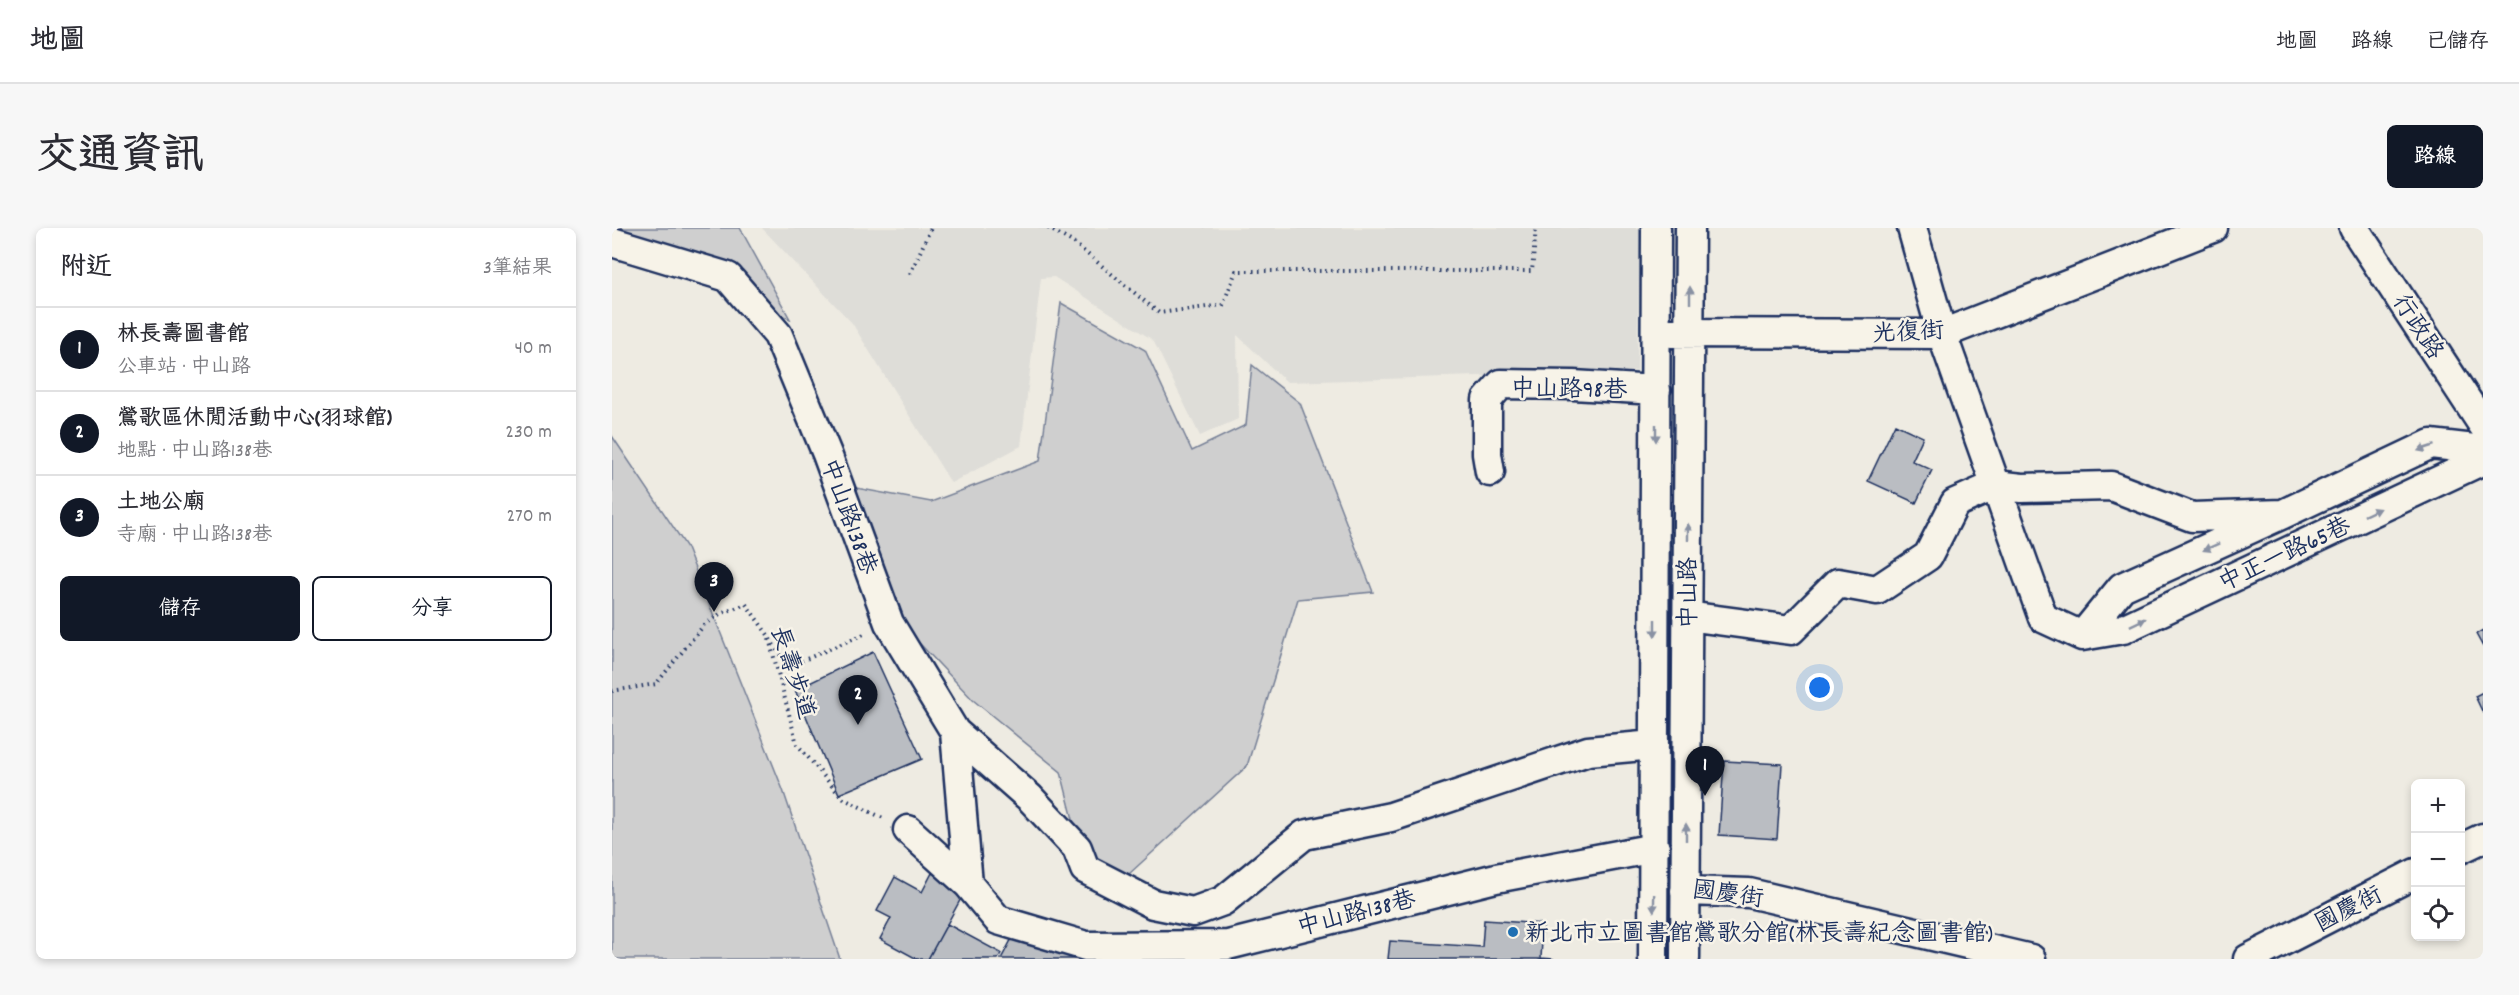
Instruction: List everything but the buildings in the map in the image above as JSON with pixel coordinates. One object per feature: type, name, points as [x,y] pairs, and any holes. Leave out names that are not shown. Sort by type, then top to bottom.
[{"type":"street","name":"中山路","points":[[1653,959],[1656,228]]},
{"type":"street","name":"中山路","points":[[1685,959],[1690,228]]},
{"type":"street","points":[[1912,228],[1942,334],[2043,618],[2082,636]]},
{"type":"street","name":"光復街","points":[[1656,333],[1942,334],[2213,228]]},
{"type":"street","name":"行政路","points":[[2354,228],[2483,424]]},
{"type":"street","name":"中山路138巷","points":[[612,242],[728,277],[778,334],[827,454],[890,624],[955,732],[968,884]]},
{"type":"street","name":"中山路98巷","points":[[1490,472],[1487,454],[1487,400],[1501,384],[1656,390]]},
{"type":"street","name":"中正一路65巷","points":[[2082,636],[2122,587],[2431,444],[2483,450]]},
{"type":"street","name":"中正一路65巷","points":[[2082,636],[2123,629],[2483,460]]},
{"type":"street","name":"中正一路65巷","points":[[1687,616],[1791,630],[1838,583],[1877,590],[1928,556],[1954,503],[1996,485],[2022,488],[2111,486],[2192,518],[2283,514]]},
{"type":"street","points":[[955,732],[1030,798],[1077,848],[1086,869],[1153,904],[1193,912],[1223,901],[1304,835],[1391,817],[1588,751],[1654,745]]},
{"type":"street","name":"中山路138巷","points":[[908,830],[968,884],[998,920],[1086,946],[1228,945],[1496,878],[1654,848]]},
{"type":"street","points":[[2465,847],[2483,838]]},
{"type":"street","name":"國慶街","points":[[1654,848],[1685,891],[1749,894],[2031,959]]},
{"type":"street","name":"國慶街","points":[[2248,959],[2411,875]]},
{"type":"path","points":[[910,274],[931,228]]},
{"type":"path","points":[[1048,228],[1074,243],[1159,313],[1223,305],[1236,271],[1532,271],[1536,228]]},
{"type":"path","name":"長壽步道","points":[[612,691],[656,684],[704,625],[720,614],[746,604],[768,635],[797,744],[842,798],[908,830]]},
{"type":"path","points":[[768,635],[788,667],[890,624]]},
{"type":"shaded area","points":[[612,228],[740,228],[790,319],[612,240]]},
{"type":"shaded area","points":[[762,228],[1640,228],[1637,371],[1287,382],[1237,335],[1238,419],[1200,436],[1153,340],[1054,277],[1041,278],[1021,446],[951,483],[852,323]]},
{"type":"shaded area","points":[[1061,303],[1145,350],[1192,451],[1246,425],[1252,365],[1300,403],[1373,592],[1298,599],[1247,766],[1129,874],[1082,855],[1061,772],[973,700],[888,610],[840,485],[931,502],[1040,461]]},
{"type":"shaded area","points":[[612,436],[686,546],[783,790],[840,959],[612,959]]},
{"type":"place","name":"土地公廟","points":[[714,612]]},
{"type":"place","name":"鶯歌區休閒活動中心(羽球館)","points":[[858,725]]},
{"type":"place","name":"林長壽圖書館","points":[[1705,796]]},
{"type":"place","name":"新北市立圖書館鶯歌分館(林長壽紀念圖書館)","points":[[1513,932]]}]
